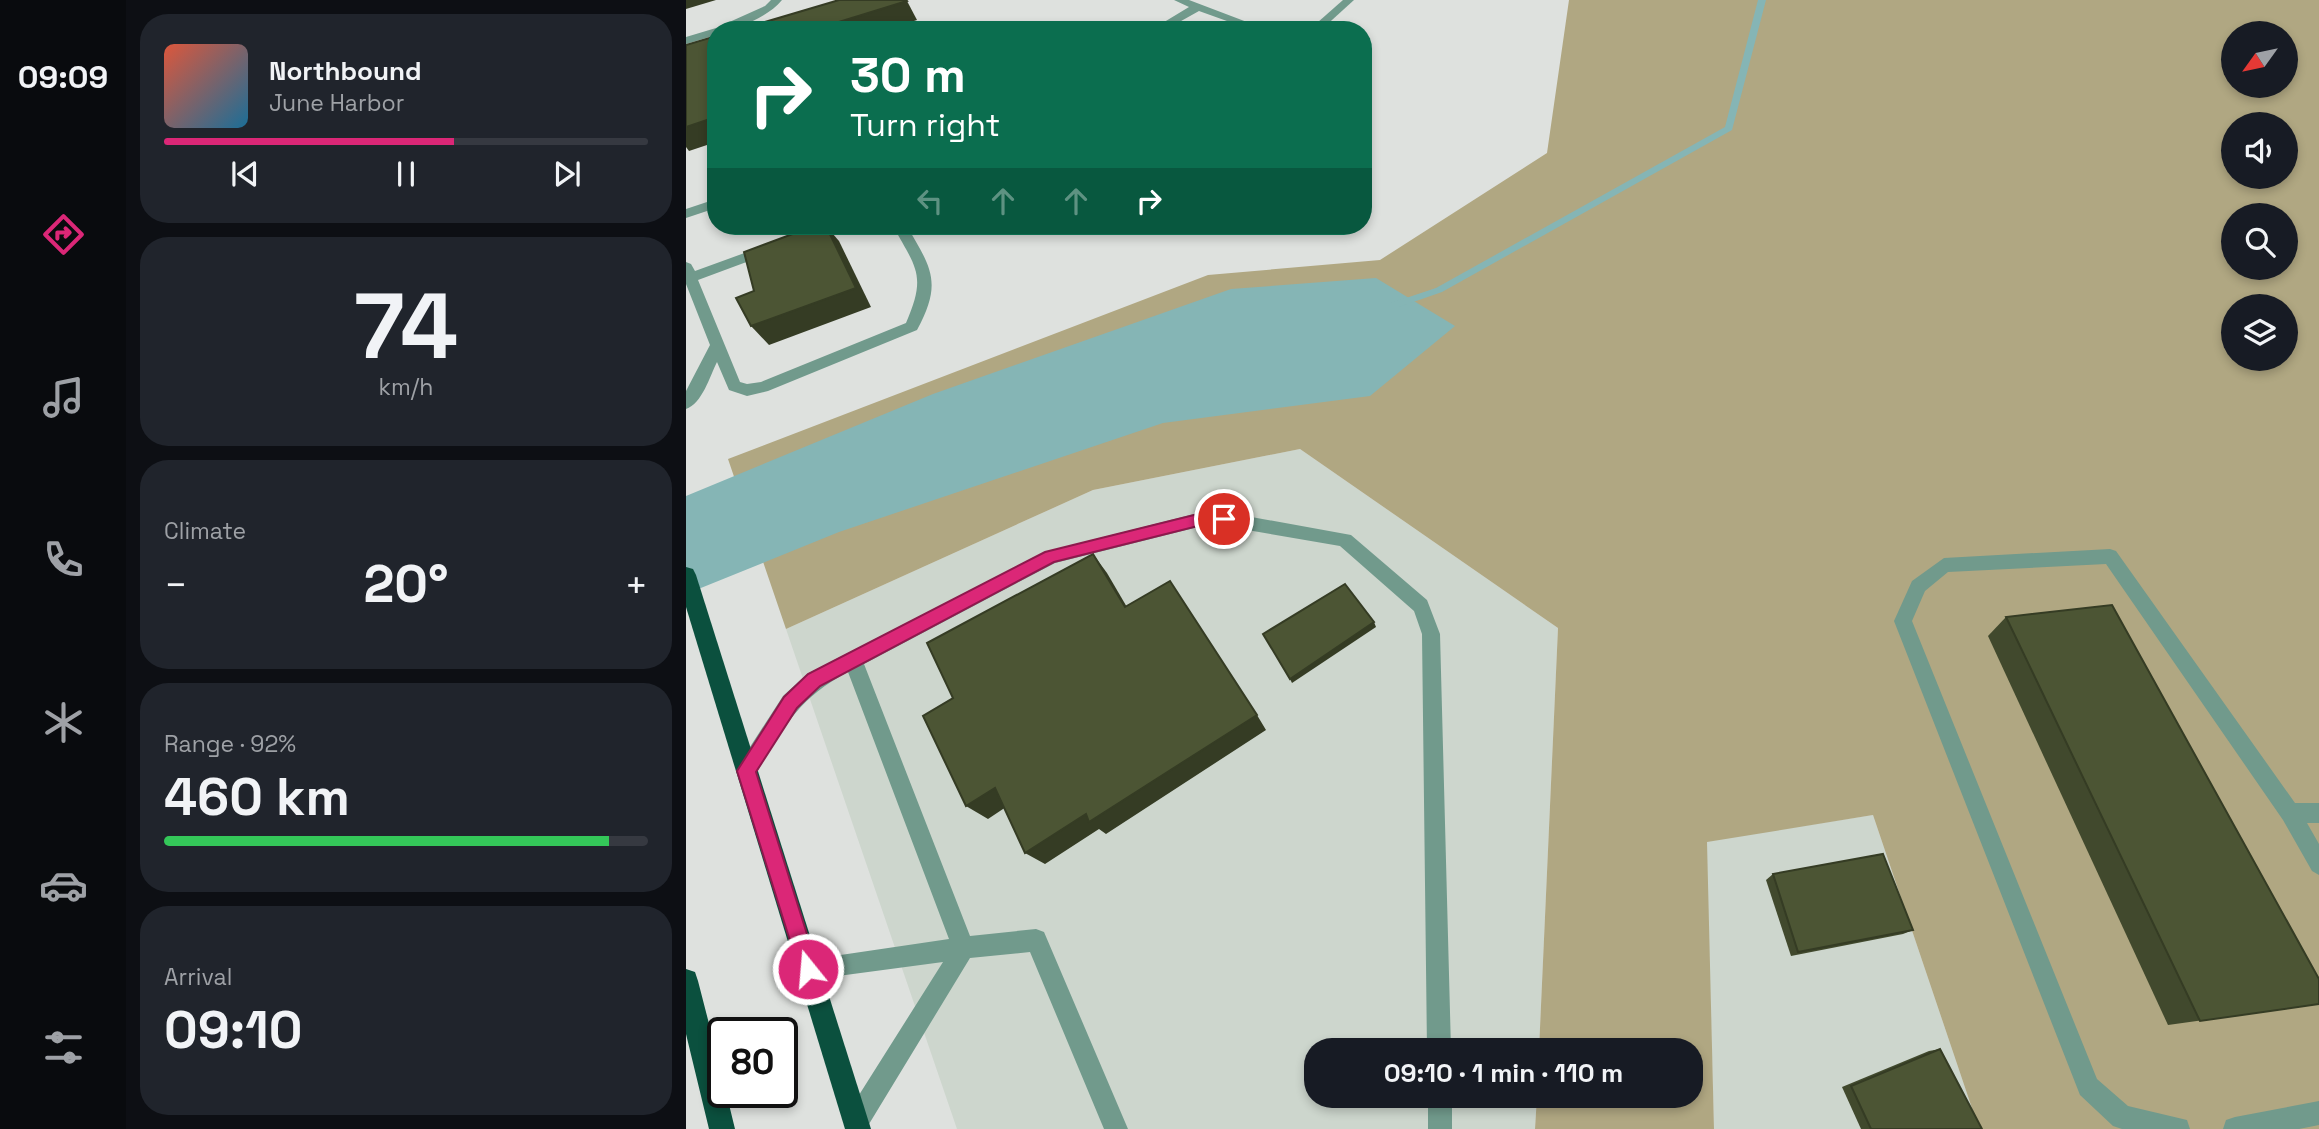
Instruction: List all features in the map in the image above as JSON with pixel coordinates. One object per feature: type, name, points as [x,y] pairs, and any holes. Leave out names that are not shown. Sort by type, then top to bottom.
[{"type":"highway","points":[[686,576],[857,1126]]},
{"type":"highway","points":[[686,981],[722,1129]]},
{"type":"lane","points":[[743,21],[769,8],[778,0]]},
{"type":"lane","points":[[1179,0],[1238,21]]},
{"type":"lane","points":[[1324,21],[1349,0]]},
{"type":"lane","points":[[1172,21],[1198,7]]},
{"type":"lane","points":[[686,41],[707,34]]},
{"type":"lane","points":[[686,214],[707,206]]},
{"type":"lane","points":[[809,235],[688,272],[734,386],[747,390],[763,387],[912,326],[921,305],[926,273],[905,235]]},
{"type":"lane","points":[[686,302],[702,306]]},
{"type":"lane","points":[[686,403],[696,389],[717,345]]},
{"type":"lane","points":[[746,771],[790,702],[814,680],[1051,557],[1198,520],[1224,519],[1345,541],[1421,606],[1431,634],[1439,1038]]},
{"type":"lane","points":[[2178,1129],[2122,1117],[2088,1087],[1903,621],[1919,586],[1944,565],[2110,555],[2290,813],[2319,864]]},
{"type":"lane","points":[[853,660],[964,948]]},
{"type":"lane","points":[[2290,813],[2319,813]]},
{"type":"lane","points":[[808,969],[1036,940],[1115,1129]]},
{"type":"lane","points":[[857,1126],[964,948]]},
{"type":"lane","points":[[1440,1108],[1440,1129]]},
{"type":"lane","points":[[2235,1129],[2319,1113]]},
{"type":"shaded area","points":[[1569,0],[2319,0],[2319,1129],[1979,1129],[1873,815],[1707,842],[1714,1129],[1535,1129],[1536,1108],[1703,1108],[1703,1038],[1540,1038],[1558,628],[1300,449],[1093,490],[786,629],[728,459],[1208,275],[1380,260],[1547,153]]},
{"type":"shaded area","points":[[1300,449],[1558,628],[1540,1038],[1304,1038],[1304,1108],[1536,1108],[1535,1129],[957,1129],[786,629],[1093,490]]},
{"type":"shaded area","points":[[1873,815],[1979,1129],[1714,1129],[1706,841]]},
{"type":"water","points":[[1376,278],[1455,326],[1370,396],[1163,423],[839,532],[686,594],[686,496],[933,394],[1231,289]]},
{"type":"building","points":[[839,0],[907,1],[842,21],[768,21]]},
{"type":"building","points":[[707,39],[707,120],[686,127],[686,45]]},
{"type":"building","points":[[790,235],[830,235],[856,288],[751,326],[736,298],[754,291],[744,252]]},
{"type":"building","points":[[1093,554],[1125,607],[1170,581],[1257,715],[1089,822],[1086,814],[1025,853],[995,788],[966,806],[923,716],[953,698],[927,643]]},
{"type":"building","points":[[1345,584],[1374,622],[1290,679],[1263,634]]},
{"type":"building","points":[[2112,605],[2319,979],[2319,1004],[2200,1021],[2006,617]]},
{"type":"building","points":[[1883,854],[1913,930],[1798,952],[1773,874]]},
{"type":"building","points":[[1940,1049],[1982,1129],[1871,1129],[1851,1086]]},
{"type":"waterway","points":[[1395,305],[1439,290],[1729,128],[1762,0]]},
{"type":"route","points":[[808,969],[746,771],[790,702],[814,680],[1051,557],[1198,520],[1224,519]]}]
